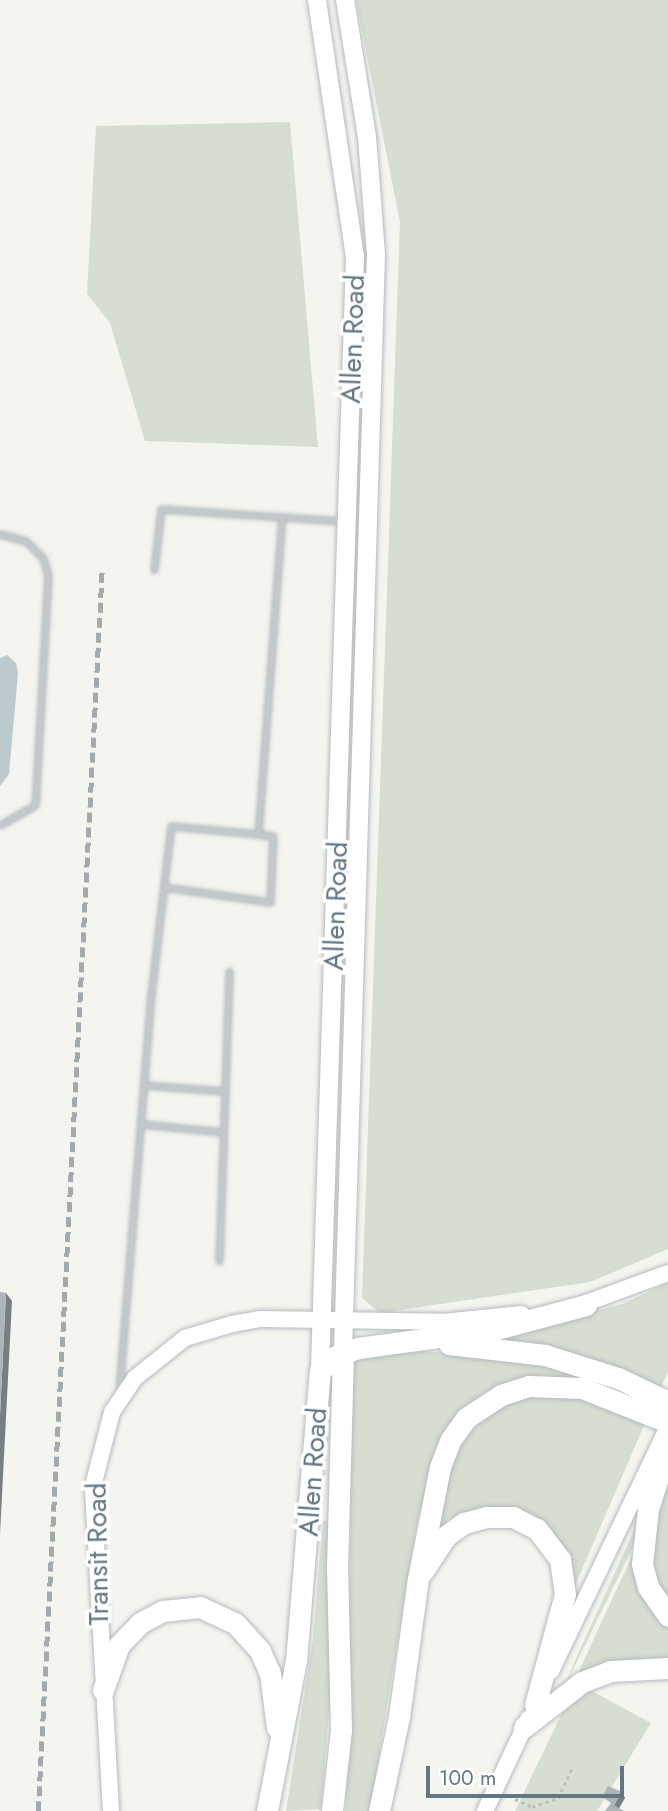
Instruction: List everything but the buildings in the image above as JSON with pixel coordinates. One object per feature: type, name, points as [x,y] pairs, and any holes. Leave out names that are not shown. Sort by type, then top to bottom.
[{"type":"highway","points":[[320,1371],[343,1352],[496,1329],[586,1305]]},
{"type":"highway","points":[[408,1341],[545,1354],[618,1378],[668,1402]]},
{"type":"highway","name":"Allen Road","points":[[332,1811],[341,1730],[337,1568],[343,1352]]},
{"type":"highway","name":"Allen Road","points":[[267,1811],[296,1661],[320,1371]]},
{"type":"highway","points":[[379,1811],[399,1717],[418,1578],[440,1467],[451,1439],[466,1418],[501,1395],[530,1387],[582,1388],[668,1424]]},
{"type":"highway","points":[[668,1446],[656,1464],[642,1535],[642,1564],[648,1587],[668,1616]]},
{"type":"highway","points":[[418,1578],[446,1536],[464,1523],[486,1517],[513,1517],[537,1529],[560,1559],[565,1594],[535,1705]]},
{"type":"highway","points":[[103,1690],[119,1645],[140,1623],[181,1607],[212,1611],[250,1636],[267,1664],[279,1757]]},
{"type":"highway","points":[[524,1727],[582,1682],[610,1671],[668,1668]]},
{"type":"main road","name":"Allen Road","points":[[317,0],[342,143],[355,256],[320,1371]]},
{"type":"main road","name":"Allen Road","points":[[343,1352],[376,254],[367,137],[345,0]]},
{"type":"main road","name":"Transit Road","points":[[111,1811],[93,1486],[104,1434],[118,1400],[167,1350],[206,1329],[232,1324],[302,1328],[321,1322],[481,1319],[586,1305],[668,1273]]},
{"type":"main road","points":[[485,1811],[524,1727],[656,1464],[668,1424]]},
{"type":"lane","points":[[154,570],[161,509],[348,521]]},
{"type":"lane","points":[[258,834],[282,517]]},
{"type":"lane","points":[[0,534],[26,541],[43,558],[48,576],[35,804],[0,825]]},
{"type":"lane","points":[[118,1400],[144,1085],[164,887],[171,826],[273,836],[270,902],[164,887]]},
{"type":"lane","points":[[219,1261],[229,971]]},
{"type":"lane","points":[[144,1085],[225,1091]]},
{"type":"lane","points":[[141,1124],[223,1132]]},
{"type":"path","points":[[516,1799],[532,1807],[558,1798],[573,1766]]},
{"type":"shaded area","points":[[356,0],[668,0],[668,1249],[590,1282],[380,1313],[362,1298],[400,222]]},
{"type":"shaded area","points":[[290,122],[318,447],[145,441],[110,323],[87,294],[96,126]]},
{"type":"shaded area","points":[[7,655],[16,663],[18,673],[9,774],[0,786],[0,658]]},
{"type":"shaded area","points":[[668,1283],[668,1372],[660,1389],[499,1342],[498,1336],[622,1304]]},
{"type":"shaded area","points":[[415,1350],[565,1366],[588,1381],[540,1376],[517,1380],[436,1452],[417,1523],[370,1811],[346,1811],[353,1361]]},
{"type":"shaded area","points":[[536,1394],[593,1400],[646,1421],[571,1595],[568,1560],[490,1507],[451,1518],[433,1533],[452,1459],[464,1438],[492,1409]]},
{"type":"shaded area","points":[[668,1482],[668,1601],[652,1569],[656,1521]]},
{"type":"shaded area","points":[[330,1520],[331,1687],[321,1809],[286,1811],[313,1639],[323,1521]]},
{"type":"shaded area","points":[[637,1524],[635,1543],[564,1688],[577,1656]]},
{"type":"shaded area","points":[[634,1552],[668,1624],[668,1661],[578,1673]]},
{"type":"shaded area","points":[[590,1690],[651,1723],[597,1811],[515,1811],[562,1713]]},
{"type":"railway","points":[[38,1811],[102,569]]}]
